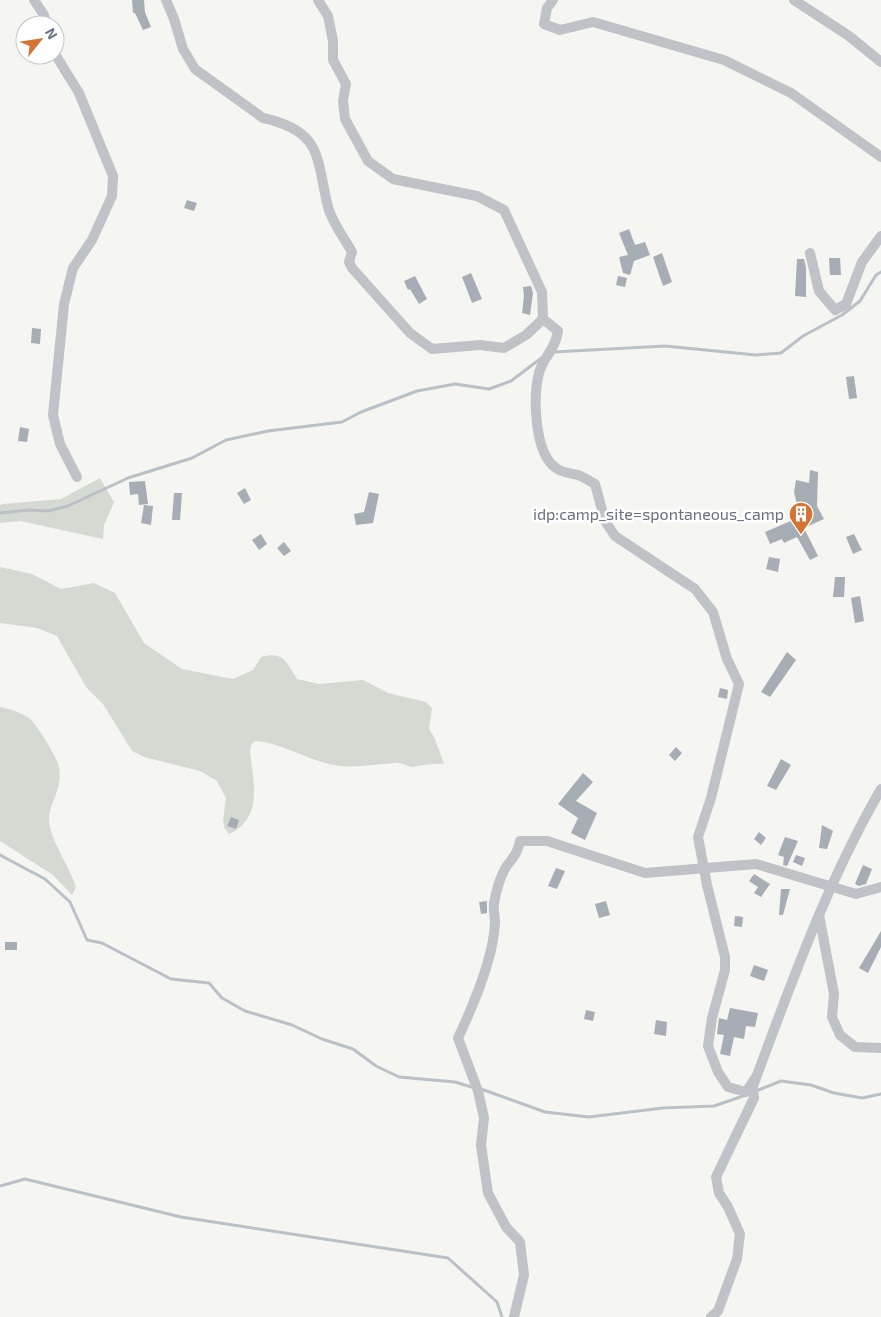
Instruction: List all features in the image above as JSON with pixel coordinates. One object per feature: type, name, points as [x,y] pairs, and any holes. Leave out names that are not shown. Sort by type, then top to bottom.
[{"type":"street","points":[[34,0],[44,15]]},
{"type":"street","points":[[166,0],[183,49],[195,69],[263,118],[276,121],[305,136],[321,164],[328,208],[352,252],[349,262],[352,268],[410,333],[432,349],[480,345],[504,348],[526,335],[543,318]]},
{"type":"street","points":[[318,0],[328,16],[334,41],[333,60],[346,84],[343,101],[345,120],[368,161],[393,179],[478,196],[504,210],[542,292],[543,318],[558,331],[556,345],[540,371],[536,399],[538,430],[546,460],[558,470],[580,476],[595,484],[606,522],[615,536],[695,589],[713,612],[727,659],[739,684],[711,798],[698,837],[725,957],[725,970],[712,1018],[708,1046],[718,1072],[728,1087],[746,1092],[754,1082],[829,887],[852,838],[881,789]]},
{"type":"street","points":[[552,0],[547,8],[544,24],[560,30],[593,22],[724,60],[791,93],[881,157]]},
{"type":"street","points":[[794,0],[849,36],[881,62]]},
{"type":"street","points":[[62,65],[79,93],[113,176],[112,196],[92,240],[73,268],[64,304],[53,415],[60,444],[77,477]]},
{"type":"street","points":[[810,253],[819,291],[835,310],[846,304],[862,262],[881,236]]},
{"type":"street","points":[[514,1317],[524,1276],[520,1242],[506,1227],[488,1193],[481,1145],[484,1118],[478,1091],[458,1038],[473,1007],[487,961],[495,923],[494,905],[500,882],[506,868],[517,855],[520,841],[547,841],[645,873],[756,864],[856,894],[881,887]]},
{"type":"street","points":[[819,913],[834,994],[832,1018],[840,1035],[855,1047],[881,1048]]},
{"type":"street","points":[[711,1317],[718,1311],[737,1259],[740,1234],[728,1206],[719,1193],[716,1177],[754,1098],[754,1082]]},
{"type":"shaded area","points":[[100,478],[114,502],[104,525],[103,539],[20,521],[0,523],[0,505],[61,499]]},
{"type":"shaded area","points":[[0,567],[32,574],[61,589],[94,583],[115,593],[144,643],[182,669],[233,679],[253,670],[261,657],[275,656],[284,659],[297,679],[319,684],[363,680],[388,693],[426,702],[432,708],[429,729],[435,739],[444,764],[413,767],[397,763],[340,766],[319,761],[277,745],[255,741],[250,750],[254,786],[252,809],[240,827],[229,834],[224,827],[223,821],[226,798],[217,781],[200,771],[144,757],[132,751],[103,704],[86,687],[57,636],[37,628],[0,623]]},
{"type":"shaded area","points":[[0,707],[15,711],[29,718],[41,733],[57,762],[60,770],[59,780],[50,809],[49,819],[52,835],[76,887],[72,895],[53,875],[0,841]]},
{"type":"building","points":[[132,0],[144,0],[145,12],[151,27],[143,30],[135,13],[133,13]]},
{"type":"building","points":[[187,200],[197,203],[194,211],[184,208]]},
{"type":"building","points":[[629,229],[635,245],[645,242],[650,255],[634,261],[630,275],[623,273],[619,257],[628,255],[619,233]]},
{"type":"building","points":[[662,253],[672,282],[663,286],[653,257]]},
{"type":"building","points":[[829,258],[840,258],[841,275],[830,275]]},
{"type":"building","points":[[797,259],[804,259],[806,268],[806,297],[795,296]]},
{"type":"building","points":[[471,273],[482,299],[472,303],[462,277]]},
{"type":"building","points":[[415,276],[427,299],[419,304],[410,289],[408,290],[404,281]]},
{"type":"building","points":[[618,276],[627,278],[625,287],[616,285]]},
{"type":"building","points":[[531,286],[533,293],[530,315],[522,313],[523,287]]},
{"type":"building","points":[[32,328],[41,329],[40,344],[31,343]]},
{"type":"building","points":[[854,376],[857,398],[849,399],[846,377]]},
{"type":"building","points":[[20,427],[29,429],[27,442],[18,441]]},
{"type":"building","points":[[810,470],[818,472],[817,506],[824,519],[804,528],[818,556],[810,560],[797,537],[784,543],[782,539],[770,544],[765,532],[800,517],[794,492],[796,480],[809,483]]},
{"type":"building","points":[[145,481],[148,504],[139,505],[138,494],[130,495],[129,482]]},
{"type":"building","points":[[245,488],[251,500],[244,504],[237,493]]},
{"type":"building","points":[[369,492],[379,494],[373,523],[356,525],[354,514],[364,512]]},
{"type":"building","points":[[174,493],[182,493],[180,520],[172,520]]},
{"type":"building","points":[[144,505],[153,506],[151,525],[141,523]]},
{"type":"building","points":[[261,534],[267,544],[259,550],[252,540]]},
{"type":"building","points":[[854,534],[862,550],[853,554],[846,537]]},
{"type":"building","points":[[284,542],[291,551],[284,556],[277,548]]},
{"type":"building","points":[[769,557],[780,559],[778,572],[766,569]]},
{"type":"building","points":[[835,577],[845,577],[844,597],[833,597]]},
{"type":"building","points":[[860,596],[864,621],[855,623],[851,598]]},
{"type":"building","points":[[787,652],[796,660],[770,697],[761,692]]},
{"type":"building","points":[[720,688],[728,690],[727,699],[718,697]]},
{"type":"building","points":[[676,747],[682,753],[675,761],[669,755]]},
{"type":"building","points":[[781,759],[791,765],[776,790],[767,786]]},
{"type":"building","points":[[583,773],[593,782],[576,801],[597,813],[585,840],[571,833],[578,818],[558,804]]},
{"type":"building","points":[[231,817],[239,820],[236,829],[227,826]]},
{"type":"building","points":[[822,825],[833,831],[827,849],[819,848]]},
{"type":"building","points":[[759,832],[766,838],[761,845],[754,839]]},
{"type":"building","points":[[785,837],[798,841],[787,866],[783,865],[784,857],[778,855]]},
{"type":"building","points":[[796,855],[805,858],[802,866],[793,862]]},
{"type":"building","points":[[863,865],[872,869],[866,884],[859,886],[855,884]]},
{"type":"building","points":[[556,868],[565,871],[557,889],[548,886]]},
{"type":"building","points":[[754,874],[770,884],[761,897],[754,893],[758,887],[749,881]]},
{"type":"building","points":[[781,889],[790,889],[783,915],[779,915]]},
{"type":"building","points":[[487,901],[487,913],[481,914],[479,902]]},
{"type":"building","points":[[606,901],[610,915],[599,918],[595,904]]},
{"type":"building","points":[[735,916],[743,917],[742,927],[734,926]]},
{"type":"building","points":[[881,931],[881,947],[868,973],[859,968]]},
{"type":"building","points":[[5,942],[17,942],[17,950],[5,950]]},
{"type":"building","points":[[754,965],[768,970],[764,981],[750,976]]},
{"type":"building","points":[[730,1008],[758,1013],[755,1027],[746,1026],[744,1039],[734,1037],[730,1056],[720,1054],[724,1035],[717,1034],[719,1018],[727,1020]]},
{"type":"building","points":[[586,1010],[595,1012],[593,1021],[584,1019]]},
{"type":"building","points":[[656,1020],[667,1022],[666,1036],[654,1034]]},
{"type":"waterway","points":[[554,352],[665,346],[756,355],[781,353],[803,336],[842,315],[860,301],[876,275],[881,272]]},
{"type":"waterway","points":[[0,513],[29,510],[48,511],[68,506],[128,478],[192,458],[226,440],[268,431],[342,422],[361,412],[417,391],[455,384],[489,389],[511,381],[544,356]]},
{"type":"waterway","points":[[0,855],[45,879],[70,902],[87,940],[102,943],[171,979],[209,983],[222,998],[245,1011],[292,1025],[322,1039],[353,1049],[376,1066],[399,1077],[455,1082],[475,1088]]},
{"type":"waterway","points":[[756,1091],[781,1081],[811,1085],[834,1093],[862,1098],[881,1094]]},
{"type":"waterway","points":[[481,1089],[545,1112],[589,1117],[663,1108],[714,1106],[746,1095]]},
{"type":"waterway","points":[[0,1186],[25,1179],[181,1217],[448,1258],[497,1302],[502,1317]]},
{"type":"place","name":"idp:camp_site=spontaneous_camp","points":[[801,535]]}]
